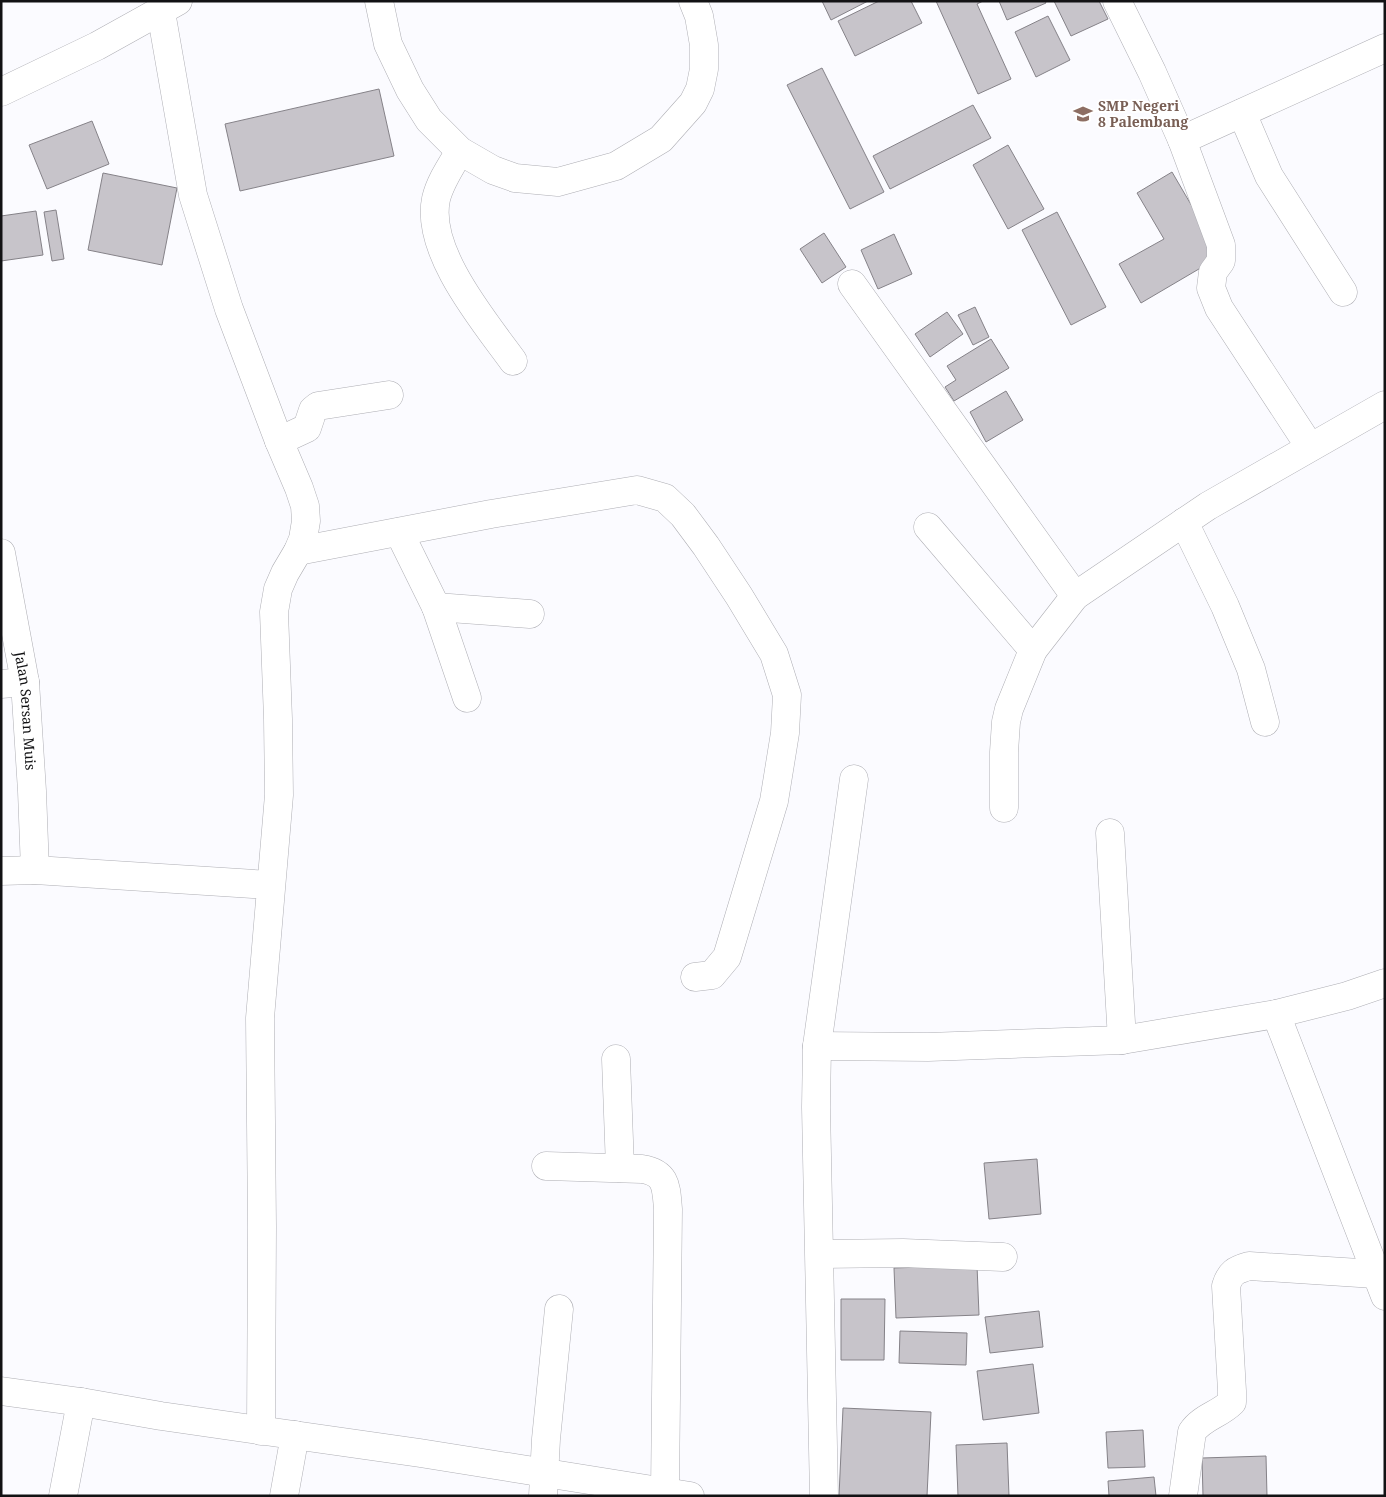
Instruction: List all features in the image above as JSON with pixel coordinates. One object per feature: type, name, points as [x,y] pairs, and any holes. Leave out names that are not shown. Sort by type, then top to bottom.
[{"type":"street","points":[[379,1],[388,44],[410,90],[429,120],[460,152],[493,170],[515,178],[558,182],[616,166],[661,139],[693,103],[700,89],[704,69],[704,45],[699,16],[693,1]]},
{"type":"street","points":[[1117,1],[1152,72],[1182,140],[1221,245],[1221,261],[1213,272],[1211,288],[1219,308],[1310,447]]},
{"type":"street","points":[[1,92],[97,46],[174,4],[193,195],[229,309],[305,506],[306,521],[303,538],[298,551],[284,573],[278,589],[274,612],[279,795],[260,1018],[262,1217],[261,1431]]},
{"type":"street","points":[[1182,140],[1385,48]]},
{"type":"street","points":[[1242,113],[1269,176],[1343,292]]},
{"type":"street","points":[[460,152],[446,174],[436,199],[435,219],[437,234],[443,252],[469,301],[513,361]]},
{"type":"street","points":[[852,284],[1075,596]]},
{"type":"street","points":[[279,441],[307,428],[314,410],[318,406],[388,395]]},
{"type":"street","points":[[1004,808],[1004,752],[1009,709],[1033,650],[1075,596],[1208,506],[1310,447],[1384,408]]},
{"type":"street","points":[[298,551],[490,514],[637,490],[666,498],[683,515],[706,546],[774,654],[787,695],[785,734],[774,801],[727,957],[712,975],[695,977]]},
{"type":"street","points":[[1184,522],[1225,606],[1251,668],[1265,722]]},
{"type":"street","points":[[928,527],[1033,650]]},
{"type":"street","points":[[399,532],[436,607],[467,698]]},
{"type":"street","name":"Jalan Sersan Muis","points":[[1,553],[13,683],[32,791],[35,870]]},
{"type":"street","points":[[436,607],[530,614]]},
{"type":"street","points":[[824,1496],[816,1107],[817,1046],[854,779]]},
{"type":"street","points":[[1110,833],[1122,1040]]},
{"type":"street","points":[[1,871],[35,870],[270,885]]},
{"type":"street","points":[[817,1046],[928,1046],[1122,1040],[1276,1014],[1385,984]]},
{"type":"street","points":[[1183,1496],[1192,1432],[1198,1424],[1224,1410],[1232,1402],[1226,1286],[1230,1275],[1238,1269],[1248,1266],[1382,1281],[1276,1014]]},
{"type":"street","points":[[616,1060],[620,1168]]},
{"type":"street","points":[[1,1391],[294,1435],[543,1485],[678,1494],[668,1209],[666,1188],[663,1180],[651,1170],[546,1166]]},
{"type":"street","points":[[820,1254],[903,1253],[1003,1257]]},
{"type":"street","points":[[543,1485],[559,1309]]},
{"type":"street","points":[[63,1496],[81,1402]]},
{"type":"street","points":[[284,1496],[294,1435]]},
{"type":"building","points":[[822,1],[868,1],[831,20]]},
{"type":"building","points":[[879,1],[911,1],[922,23],[855,56],[838,21]]},
{"type":"building","points":[[936,1],[983,1],[977,4],[1011,79],[978,94]]},
{"type":"building","points":[[999,1],[1045,1],[1046,3],[1007,20]]},
{"type":"building","points":[[1054,1],[1099,1],[1108,19],[1071,36]]},
{"type":"building","points":[[1048,16],[1070,60],[1036,77],[1015,32]]},
{"type":"building","points":[[822,68],[884,192],[850,209],[787,85]]},
{"type":"building","points":[[379,89],[394,156],[240,191],[225,124]]},
{"type":"building","points":[[973,105],[991,138],[890,189],[873,156]]},
{"type":"building","points":[[92,121],[109,164],[47,189],[29,145]]},
{"type":"building","points":[[1008,145],[1044,209],[1008,229],[973,165]]},
{"type":"building","points":[[1172,172],[1221,256],[1141,303],[1119,264],[1164,239],[1137,193]]},
{"type":"building","points":[[103,173],[177,188],[162,265],[88,250]]},
{"type":"building","points":[[56,210],[64,259],[52,261],[44,212]]},
{"type":"building","points":[[36,211],[43,255],[1,261],[1,216]]},
{"type":"building","points":[[1057,212],[1106,307],[1071,325],[1022,230]]},
{"type":"building","points":[[824,233],[846,267],[822,283],[800,249]]},
{"type":"building","points":[[894,234],[912,274],[878,289],[861,250]]},
{"type":"building","points":[[975,307],[989,337],[973,345],[958,315]]},
{"type":"building","points":[[947,312],[963,334],[930,357],[915,334]]},
{"type":"building","points":[[991,339],[1009,368],[954,401],[945,387],[956,380],[947,366]]},
{"type":"building","points":[[1006,391],[1023,420],[986,442],[970,412]]},
{"type":"building","points":[[1037,1159],[1041,1214],[989,1219],[984,1163]]},
{"type":"building","points":[[977,1265],[979,1315],[896,1318],[894,1268]]},
{"type":"building","points":[[841,1299],[885,1299],[884,1360],[841,1360]]},
{"type":"building","points":[[1039,1311],[1043,1347],[990,1353],[985,1317]]},
{"type":"building","points":[[900,1331],[967,1333],[966,1365],[899,1363]]},
{"type":"building","points":[[1033,1364],[1039,1413],[983,1420],[977,1371]]},
{"type":"building","points":[[843,1408],[931,1412],[927,1496],[839,1496]]},
{"type":"building","points":[[1143,1430],[1145,1467],[1108,1468],[1106,1432]]},
{"type":"building","points":[[1007,1443],[1009,1496],[958,1496],[956,1445]]},
{"type":"building","points":[[1266,1456],[1267,1496],[1203,1496],[1202,1458]]},
{"type":"building","points":[[1154,1477],[1156,1496],[1109,1496],[1108,1481]]},
{"type":"place","name":"SMP Negeri 8 Palembang","points":[[1083,114]]}]
